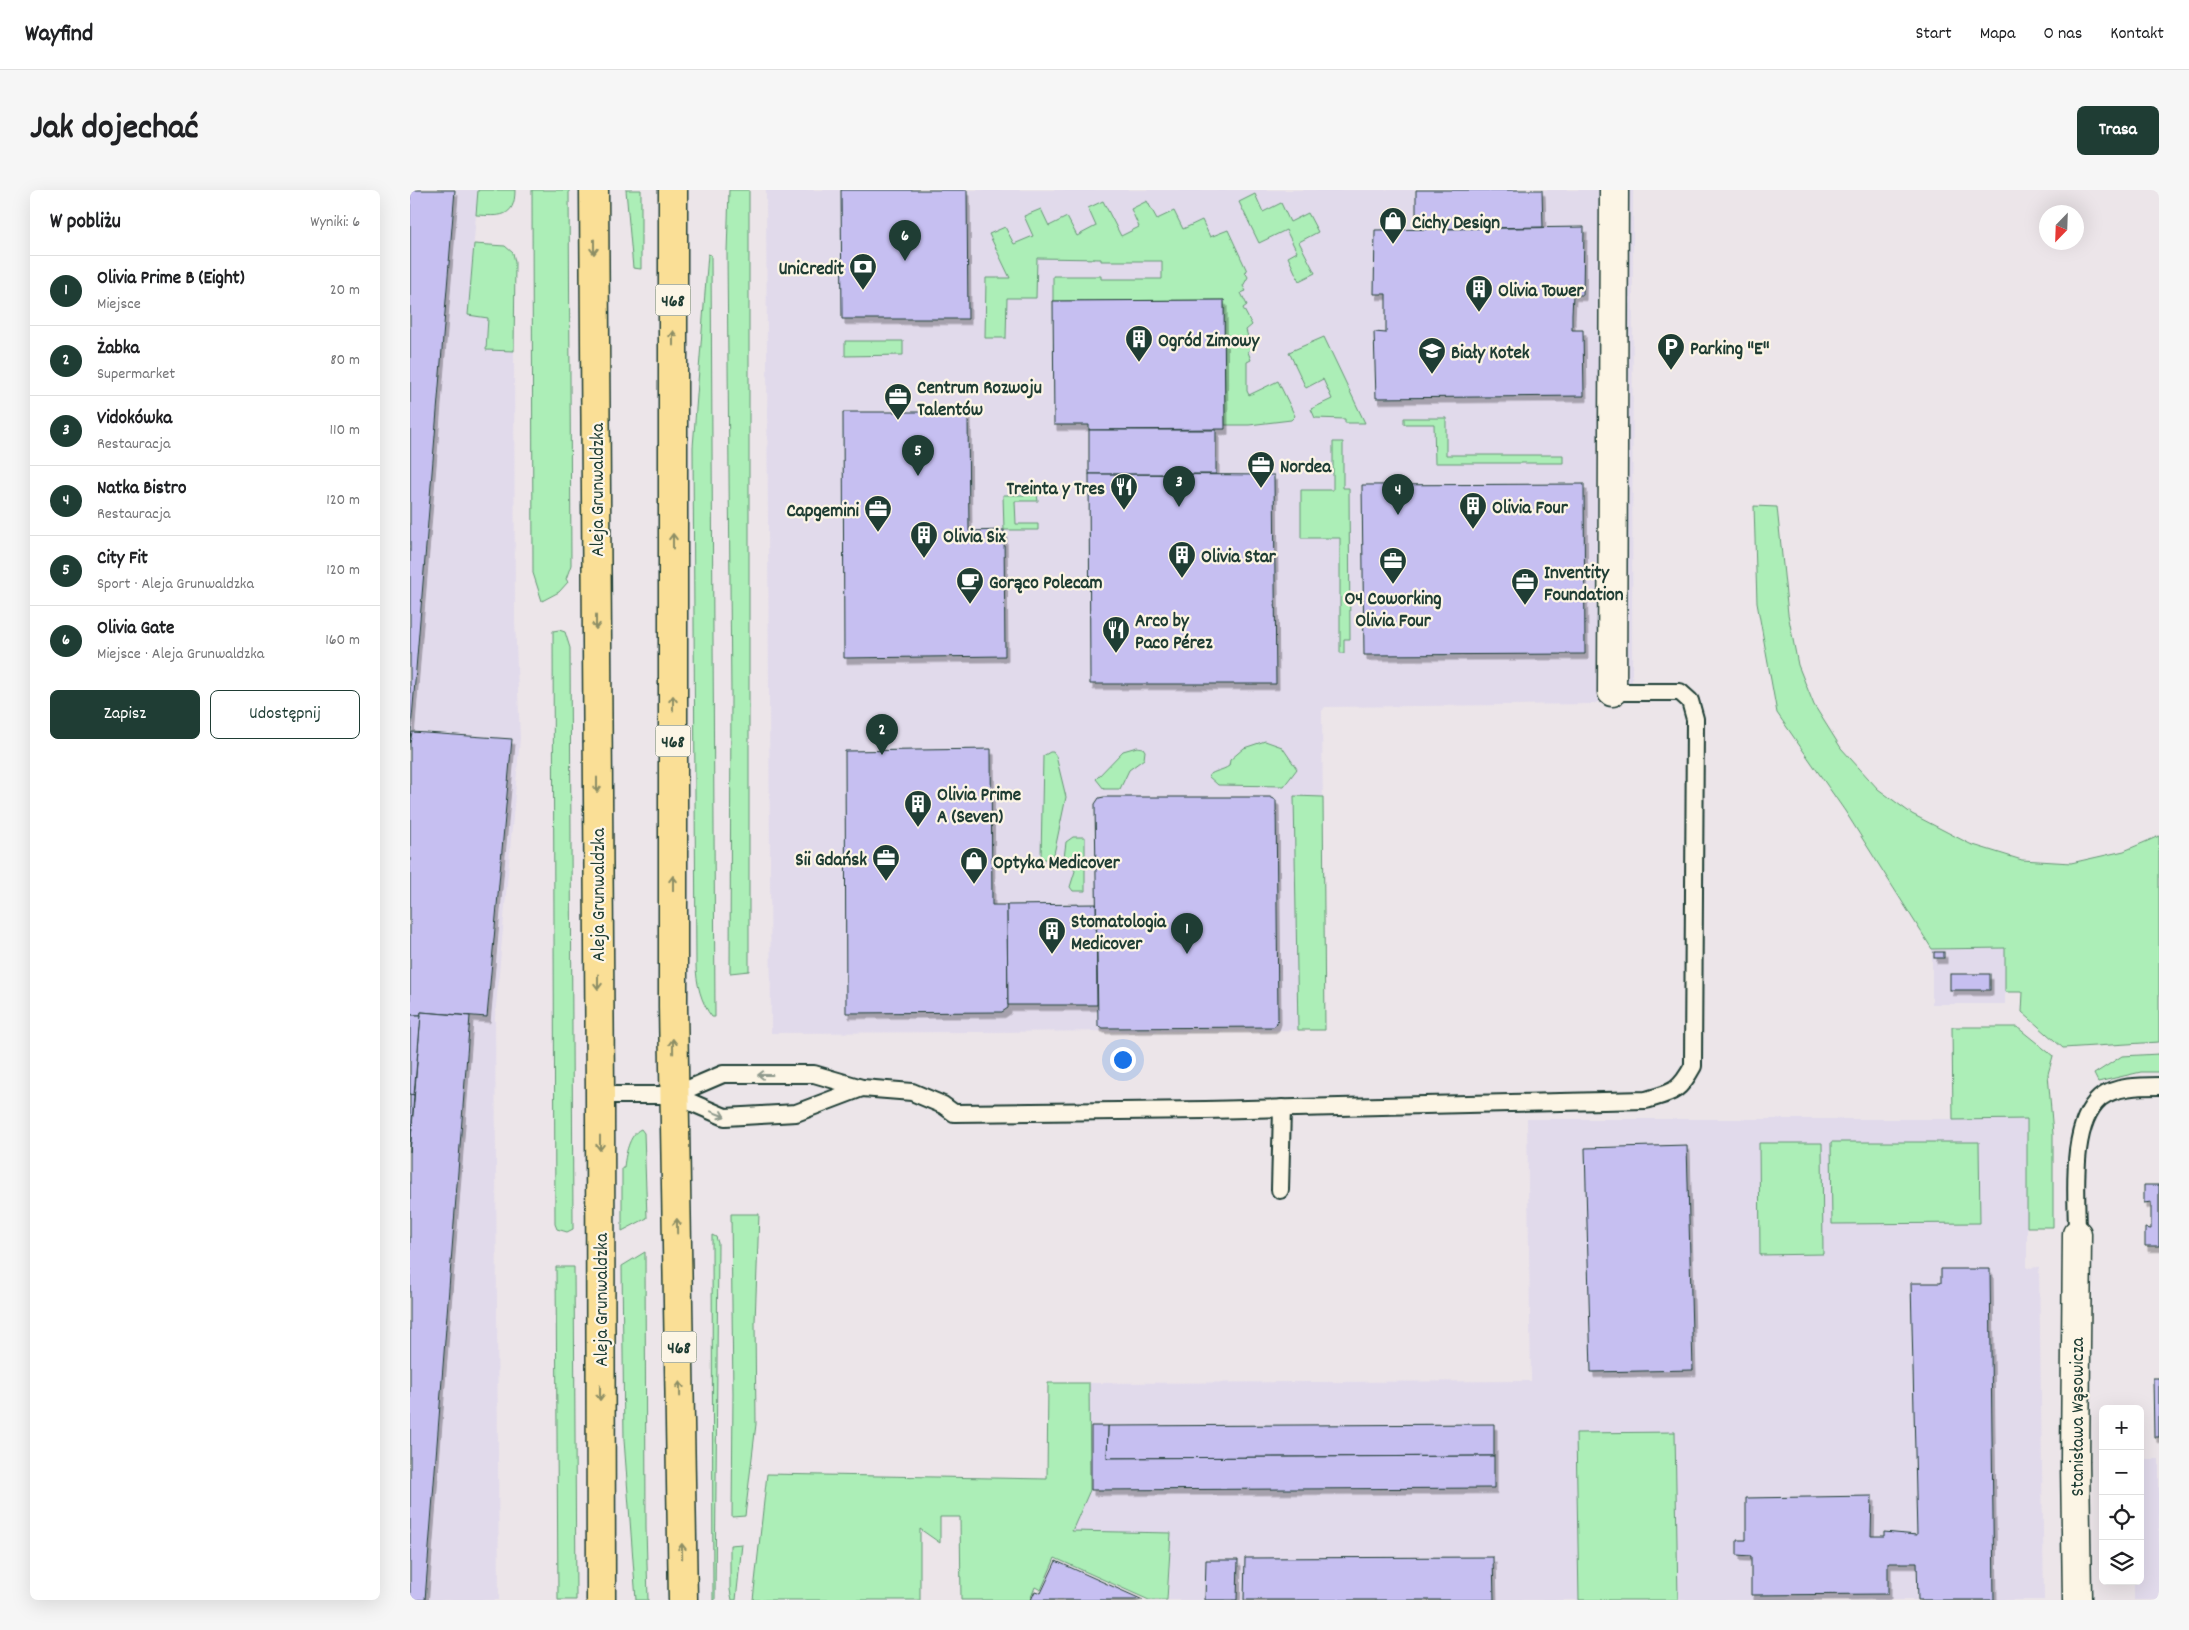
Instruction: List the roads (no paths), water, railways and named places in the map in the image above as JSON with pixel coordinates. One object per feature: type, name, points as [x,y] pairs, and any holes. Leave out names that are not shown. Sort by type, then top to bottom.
[{"type":"main road","name":"Aleja Grunwaldzka","points":[[594,190],[600,1095],[600,1600]]},
{"type":"main road","name":"468","points":[[675,197],[674,1094],[683,1600]]},
{"type":"street","points":[[1612,692],[1614,190]]},
{"type":"street","name":"Stanisława Wąsowicza","points":[[2077,1234],[2075,1461],[2077,1600]]},
{"type":"lane","points":[[600,1095],[674,1094],[723,1074],[814,1074],[862,1088],[912,1092],[943,1105],[954,1113],[1646,1100],[1671,1093],[1683,1084],[1693,1066],[1695,719],[1690,701],[1680,692],[1612,692]]},
{"type":"lane","points":[[2077,1234],[2078,1148],[2083,1124],[2089,1110],[2101,1097],[2118,1090],[2139,1086],[2159,1086]]},
{"type":"lane","points":[[674,1094],[725,1117],[796,1113],[862,1088]]},
{"type":"lane","points":[[1280,1190],[1282,1108]]},
{"type":"place","name":"Cichy Design","points":[[1393,245]]},
{"type":"place","name":"Olivia Gate","points":[[905,261]]},
{"type":"place","name":"UniCredit","points":[[863,291]]},
{"type":"place","name":"Olivia Tower","points":[[1479,313]]},
{"type":"place","name":"Ogród Zimowy","points":[[1139,363]]},
{"type":"place","name":"Parking \"E\"","points":[[1671,371]]},
{"type":"place","name":"Biały Kotek","points":[[1432,375]]},
{"type":"place","name":"Centrum Rozwoju Talentów","points":[[898,421]]},
{"type":"place","name":"City Fit","points":[[918,476]]},
{"type":"place","name":"Nordea","points":[[1261,489]]},
{"type":"place","name":"Vidokówka","points":[[1179,507]]},
{"type":"place","name":"Treinta y Tres","points":[[1124,511]]},
{"type":"place","name":"Natka Bistro","points":[[1398,515]]},
{"type":"place","name":"Olivia Four","points":[[1473,530]]},
{"type":"place","name":"Capgemini","points":[[878,533]]},
{"type":"place","name":"Olivia Six","points":[[924,559]]},
{"type":"place","name":"Olivia Star","points":[[1182,579]]},
{"type":"place","name":"O4 Coworking Olivia Four","points":[[1393,585]]},
{"type":"place","name":"Gorąco Polecam","points":[[970,605]]},
{"type":"place","name":"Inventity Foundation","points":[[1525,606]]},
{"type":"place","name":"Arco by Paco Pérez","points":[[1116,654]]},
{"type":"place","name":"Żabka","points":[[882,755]]},
{"type":"place","name":"Olivia Prime A (Seven)","points":[[918,828]]},
{"type":"place","name":"Sii Gdańsk","points":[[886,882]]},
{"type":"place","name":"Optyka Medicover","points":[[974,885]]},
{"type":"place","name":"Olivia Prime B (Eight)","points":[[1187,954]]},
{"type":"place","name":"Stomatologia Medicover","points":[[1052,955]]}]
